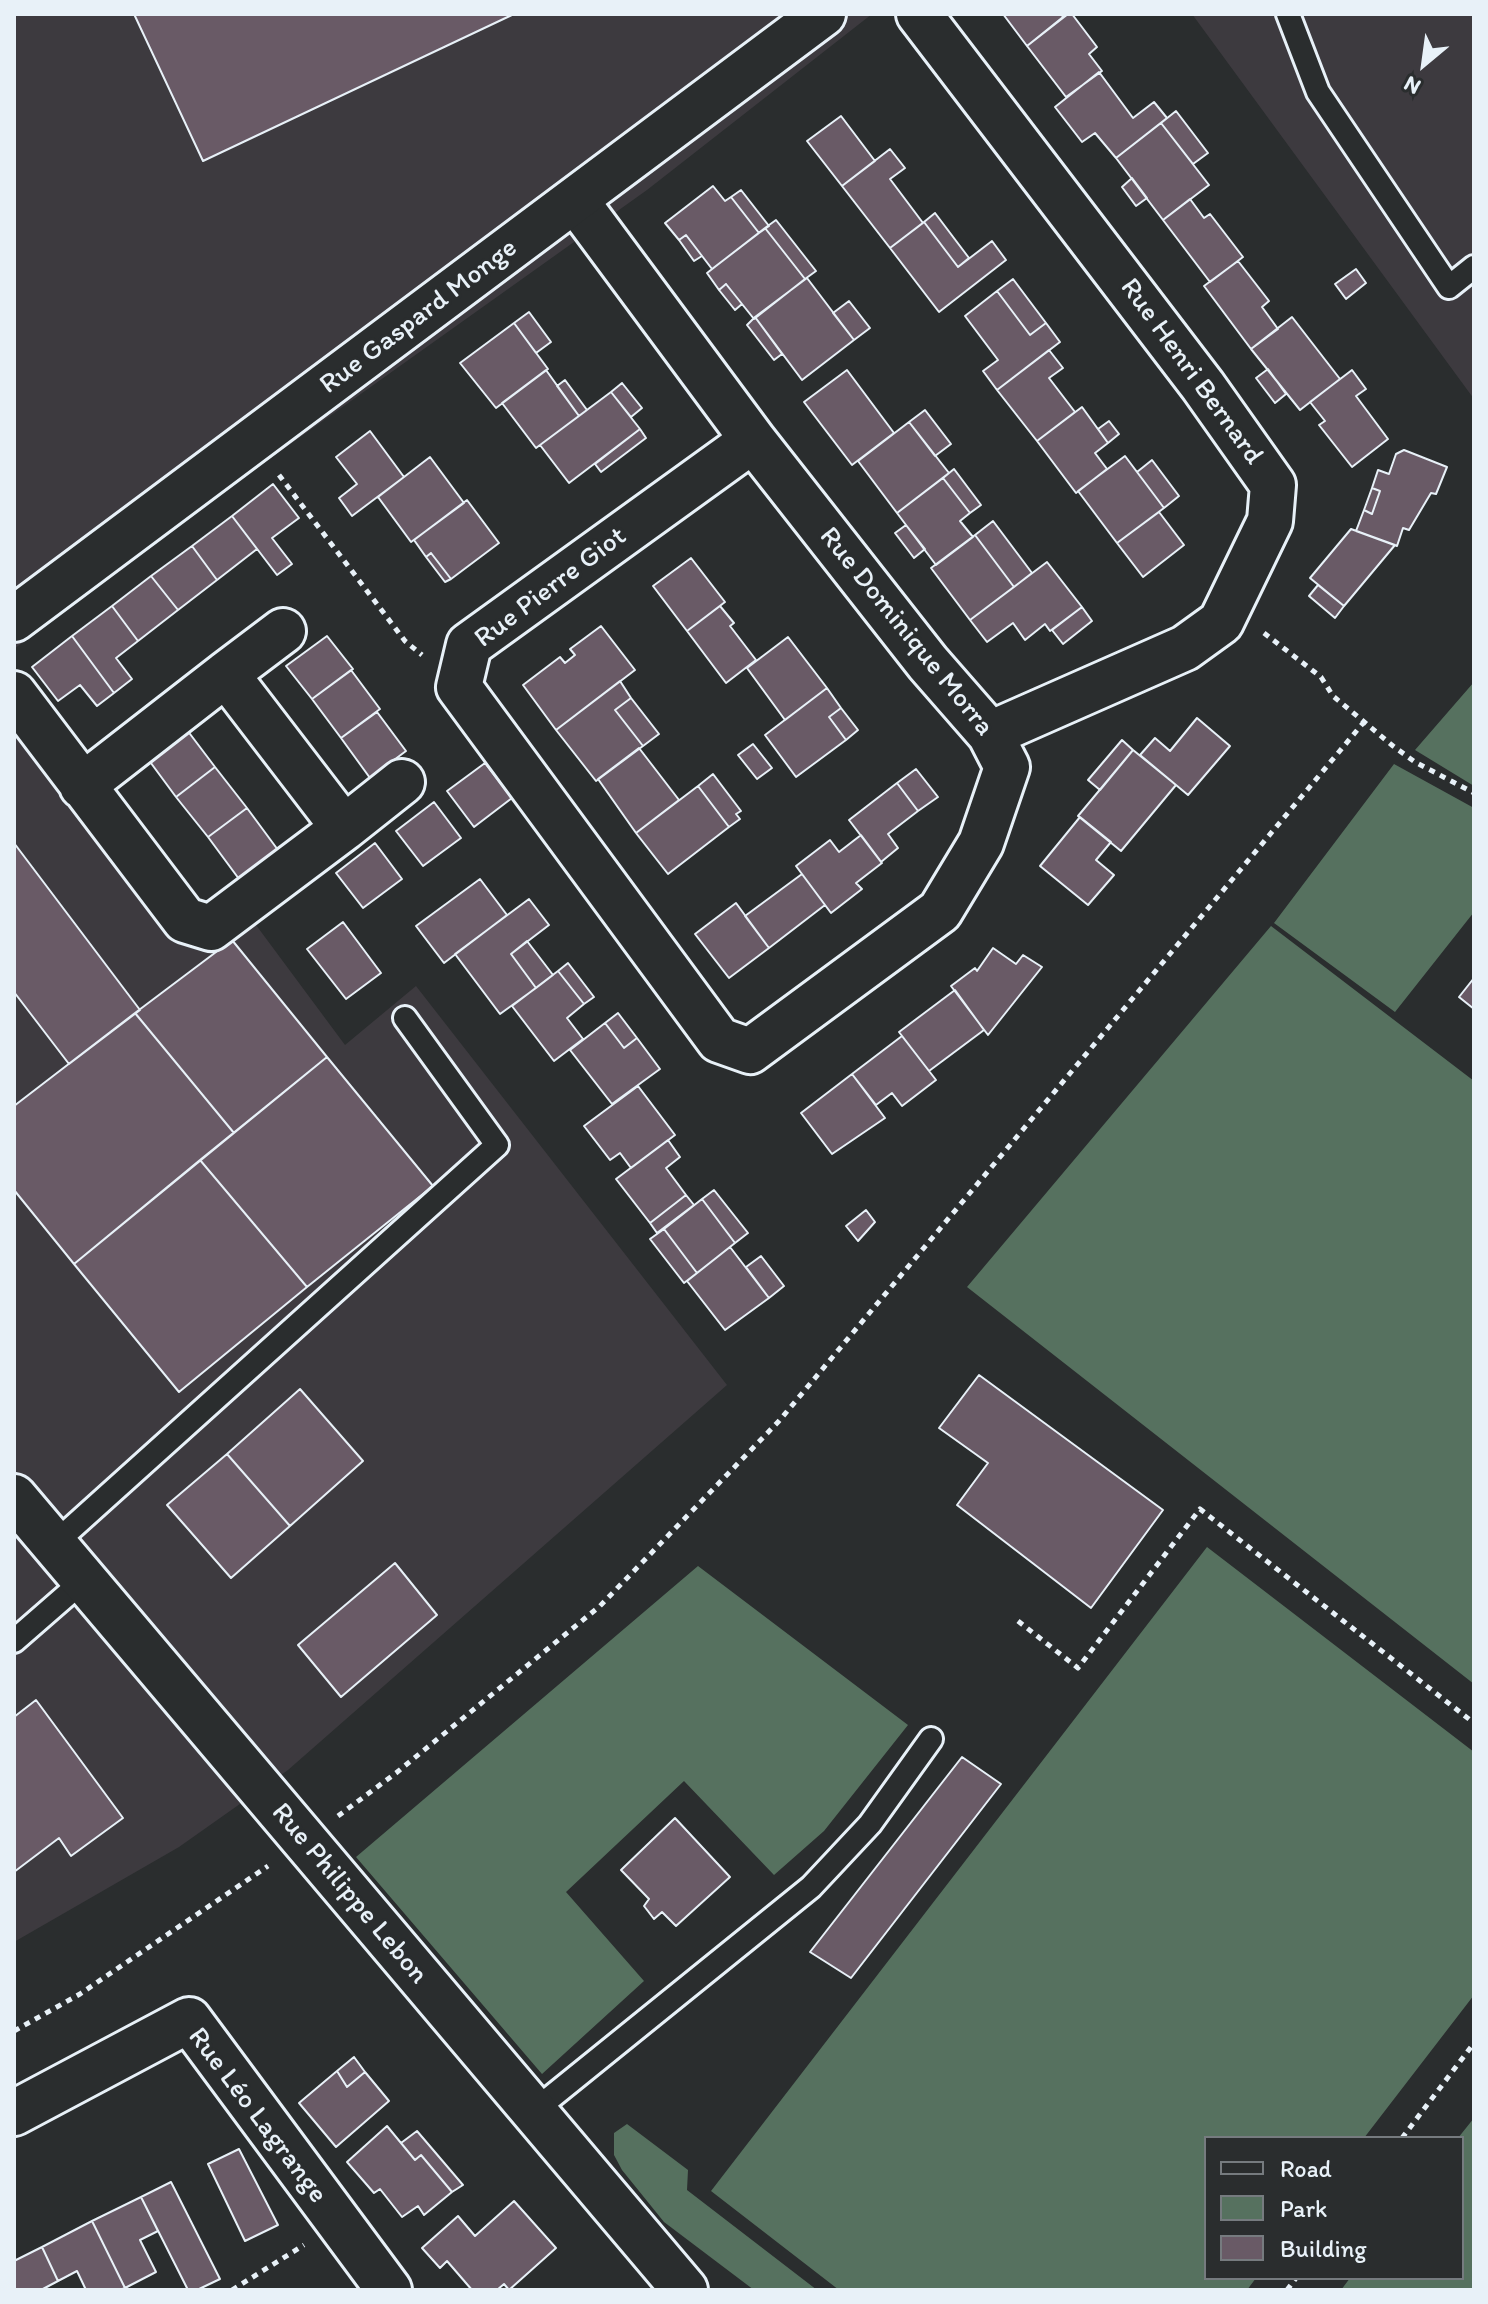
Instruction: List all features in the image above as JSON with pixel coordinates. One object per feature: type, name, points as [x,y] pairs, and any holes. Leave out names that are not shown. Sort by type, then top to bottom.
[{"type":"street","name":"Rue Gaspard Monge","points":[[14,619],[823,14]]},
{"type":"street","name":"Rue Henri Bernard","points":[[919,14],[1203,386],[1273,485],[1270,521],[1221,622],[1185,648],[990,734]]},
{"type":"street","points":[[576,201],[753,440]]},
{"type":"street","name":"Rue Pierre Giot","points":[[459,687],[469,645],[753,440]]},
{"type":"street","name":"Rue Dominique Morra","points":[[459,687],[719,1040],[750,1051],[940,911],[981,843],[1007,767],[990,734],[928,663],[753,440]]},
{"type":"street","points":[[82,786],[283,631]]},
{"type":"street","points":[[226,674],[344,828]]},
{"type":"street","points":[[14,694],[185,920],[211,928],[402,782]]},
{"type":"street","name":"Rue Philippe Lebon","points":[[14,1497],[685,2290]]},
{"type":"street","name":"Rue Léo Lagrange","points":[[14,2113],[189,2020],[389,2290]]},
{"type":"lane","points":[[1288,14],[1318,92],[1449,287],[1474,267]]},
{"type":"lane","points":[[54,1544],[497,1145],[405,1018]]},
{"type":"lane","points":[[14,1641],[84,1580]]},
{"type":"lane","points":[[534,2111],[811,1887],[870,1824],[931,1739]]},
{"type":"path","points":[[253,441],[405,641],[459,687]]},
{"type":"path","points":[[1228,607],[1321,677],[1333,696],[1415,762],[1474,793]]},
{"type":"path","points":[[14,2031],[80,1994],[303,1842],[396,1773],[600,1606],[779,1421],[1364,722]]},
{"type":"path","points":[[1018,1621],[1078,1668],[1200,1509],[1474,1723]]},
{"type":"path","points":[[1404,2136],[1474,2043]]},
{"type":"path","points":[[232,2290],[301,2246],[342,2230]]},
{"type":"shaded area","points":[[14,14],[872,14],[647,190],[247,475],[14,649]]},
{"type":"shaded area","points":[[1192,14],[1474,14],[1474,399]]},
{"type":"shaded area","points":[[14,732],[173,942],[204,952],[256,925],[345,1045],[416,986],[727,1385],[288,1770],[179,1847],[14,1942]]},
{"type":"green space","points":[[1474,682],[1474,786],[1415,750]]},
{"type":"green space","points":[[1394,764],[1474,808],[1474,912],[1395,1012],[1274,923]]},
{"type":"green space","points":[[1271,926],[1474,1081],[1474,1684],[967,1287]]},
{"type":"green space","points":[[1207,1547],[1474,1752],[1474,1995],[1366,2136],[1204,2136],[1204,2280],[1254,2280],[1247,2290],[839,2290],[711,2191]]},
{"type":"green space","points":[[698,1566],[908,1725],[824,1831],[774,1875],[684,1781],[566,1892],[644,1981],[542,2074],[356,1857]]},
{"type":"green space","points":[[1474,2118],[1474,2290],[1341,2290],[1348,2280],[1464,2280],[1464,2136],[1460,2136]]},
{"type":"green space","points":[[627,2124],[688,2170],[687,2190],[817,2290],[754,2290],[664,2222],[622,2170],[614,2155],[614,2133]]},
{"type":"building","points":[[134,14],[514,14],[203,161]]},
{"type":"building","points":[[1003,14],[1061,14],[1063,17],[1027,46]]},
{"type":"building","points":[[1072,14],[1097,47],[1089,54],[1102,71],[1066,97],[1027,46]]},
{"type":"building","points":[[1099,72],[1133,118],[1154,102],[1167,118],[1116,158],[1095,133],[1082,142],[1055,107]]},
{"type":"building","points":[[1176,111],[1208,153],[1193,164],[1161,123]]},
{"type":"building","points":[[841,116],[875,161],[842,186],[807,141]]},
{"type":"building","points":[[1161,123],[1209,185],[1163,220],[1116,158]]},
{"type":"building","points":[[890,149],[905,168],[890,179],[923,223],[890,248],[842,186]]},
{"type":"building","points":[[1132,178],[1147,198],[1136,206],[1122,187]]},
{"type":"building","points":[[713,186],[725,201],[731,197],[759,233],[712,269],[686,235],[679,240],[665,223]]},
{"type":"building","points":[[741,190],[769,226],[759,233],[731,197]]},
{"type":"building","points":[[1190,199],[1204,218],[1210,214],[1243,257],[1210,282],[1163,220]]},
{"type":"building","points":[[935,213],[969,258],[958,267],[924,222]]},
{"type":"building","points":[[776,220],[816,271],[805,279],[765,228]]},
{"type":"building","points":[[924,222],[958,267],[992,241],[1006,260],[939,312],[890,248]]},
{"type":"building","points":[[765,228],[805,279],[754,319],[726,284],[719,290],[707,273]]},
{"type":"building","points":[[686,235],[702,256],[694,261],[679,240]]},
{"type":"building","points":[[1238,261],[1269,301],[1262,307],[1278,329],[1251,349],[1204,286]]},
{"type":"building","points":[[1356,269],[1366,283],[1346,299],[1335,284]]},
{"type":"building","points":[[807,278],[854,340],[802,380],[755,317]]},
{"type":"building","points":[[1013,279],[1046,323],[1030,335],[997,291]]},
{"type":"building","points":[[726,284],[742,304],[735,310],[719,290]]},
{"type":"building","points":[[997,291],[1030,335],[1046,323],[1060,342],[997,390],[983,371],[998,360],[965,316]]},
{"type":"building","points":[[849,301],[870,328],[854,340],[833,313]]},
{"type":"building","points":[[529,312],[551,342],[536,353],[514,323]]},
{"type":"building","points":[[755,317],[782,354],[774,360],[747,325]]},
{"type":"building","points":[[1292,317],[1340,379],[1300,410],[1251,349]]},
{"type":"building","points":[[514,323],[548,369],[496,408],[460,363]]},
{"type":"building","points":[[1049,350],[1063,368],[1049,378],[1075,412],[1037,441],[997,390]]},
{"type":"building","points":[[1268,369],[1286,394],[1275,403],[1256,378]]},
{"type":"building","points":[[546,370],[579,416],[536,448],[502,403]]},
{"type":"building","points":[[847,370],[894,433],[852,465],[804,402]]},
{"type":"building","points":[[1352,370],[1366,389],[1356,396],[1388,439],[1352,467],[1319,425],[1325,421],[1310,402]]},
{"type":"building","points":[[565,380],[587,410],[579,416],[557,386]]},
{"type":"building","points":[[622,383],[642,408],[631,417],[611,392]]},
{"type":"building","points":[[611,392],[640,429],[569,483],[540,445]]},
{"type":"building","points":[[1082,407],[1108,443],[1095,453],[1107,469],[1076,493],[1037,441]]},
{"type":"building","points":[[925,410],[951,444],[935,456],[909,422]]},
{"type":"building","points":[[1109,421],[1119,434],[1108,443],[1098,429]]},
{"type":"building","points":[[909,422],[949,473],[897,513],[858,461]]},
{"type":"building","points":[[640,429],[646,438],[601,472],[595,464]]},
{"type":"building","points":[[370,431],[404,477],[352,516],[339,498],[357,484],[336,457]]},
{"type":"building","points":[[1404,450],[1447,467],[1436,494],[1431,493],[1409,530],[1403,528],[1397,546],[1356,531],[1364,510],[1372,514],[1380,491],[1372,488],[1378,470],[1389,474],[1396,454]]},
{"type":"building","points":[[1125,456],[1164,508],[1117,543],[1078,491]]},
{"type":"building","points":[[430,457],[464,503],[411,542],[378,497]]},
{"type":"building","points":[[1152,460],[1179,496],[1164,508],[1137,472]]},
{"type":"building","points":[[954,469],[981,505],[970,513],[943,478]]},
{"type":"building","points":[[943,478],[970,513],[960,521],[973,537],[936,565],[897,513]]},
{"type":"building","points":[[273,484],[299,518],[272,538],[292,564],[277,575],[232,516]]},
{"type":"building","points":[[1372,488],[1380,491],[1372,514],[1364,510]]},
{"type":"building","points":[[467,500],[499,543],[451,579],[431,553],[426,557],[414,540]]},
{"type":"building","points":[[1159,512],[1184,545],[1143,577],[1117,543]]},
{"type":"building","points":[[232,516],[257,549],[217,580],[192,546]]},
{"type":"building","points":[[993,521],[1032,573],[1014,587],[975,535]]},
{"type":"building","points":[[906,525],[925,549],[914,558],[895,533]]},
{"type":"building","points":[[1351,529],[1395,545],[1344,606],[1310,578]]},
{"type":"building","points":[[975,535],[1014,587],[970,620],[931,568]]},
{"type":"building","points":[[192,546],[217,580],[178,610],[151,576]]},
{"type":"building","points":[[431,553],[451,579],[445,582],[426,557]]},
{"type":"building","points":[[691,558],[725,602],[687,631],[653,586]]},
{"type":"building","points":[[1047,562],[1082,607],[1050,631],[1045,624],[1025,640],[1013,623],[987,642],[970,620]]},
{"type":"building","points":[[151,576],[178,610],[138,641],[112,606]]},
{"type":"building","points":[[1318,585],[1344,606],[1335,618],[1309,596]]},
{"type":"building","points":[[112,606],[138,641],[116,658],[132,679],[114,693],[72,636]]},
{"type":"building","points":[[720,606],[734,623],[730,626],[756,660],[726,683],[687,631]]},
{"type":"building","points":[[1082,607],[1092,621],[1063,644],[1052,630]]},
{"type":"building","points":[[601,626],[635,670],[556,730],[523,685],[560,657],[565,663],[575,655],[570,649]]},
{"type":"building","points":[[72,636],[114,693],[97,706],[80,685],[58,701],[32,667]]},
{"type":"building","points":[[327,636],[353,669],[312,699],[286,666]]},
{"type":"building","points":[[788,637],[827,688],[785,720],[747,668]]},
{"type":"building","points":[[351,670],[380,709],[341,738],[312,699]]},
{"type":"building","points":[[620,681],[631,698],[615,710],[643,746],[596,781],[556,730]]},
{"type":"building","points":[[827,688],[841,708],[829,717],[846,740],[796,777],[765,735]]},
{"type":"building","points":[[631,698],[659,734],[643,746],[615,710]]},
{"type":"building","points":[[841,708],[858,730],[846,740],[829,717]]},
{"type":"building","points":[[377,712],[406,751],[370,778],[341,738]]},
{"type":"building","points":[[1197,718],[1230,746],[1188,795],[1140,755],[1155,738],[1170,751]]},
{"type":"building","points":[[184,726],[215,767],[176,797],[145,755]]},
{"type":"building","points":[[1122,740],[1133,750],[1100,790],[1088,780]]},
{"type":"building","points":[[753,744],[772,768],[757,779],[738,755]]},
{"type":"building","points":[[639,748],[679,800],[636,833],[598,779]]},
{"type":"building","points":[[1133,750],[1176,785],[1121,851],[1078,816]]},
{"type":"building","points":[[485,763],[512,798],[474,827],[447,791]]},
{"type":"building","points":[[215,767],[247,808],[208,837],[176,797]]},
{"type":"building","points":[[916,769],[938,797],[918,811],[897,783]]},
{"type":"building","points":[[713,774],[741,811],[736,814],[740,819],[729,827],[698,786]]},
{"type":"building","points":[[897,783],[918,811],[888,834],[898,848],[881,862],[849,820]]},
{"type":"building","points":[[698,786],[729,827],[668,874],[636,833]]},
{"type":"building","points":[[434,802],[461,838],[423,866],[396,831]]},
{"type":"building","points":[[247,808],[278,850],[239,879],[208,837]]},
{"type":"building","points":[[1080,817],[1111,842],[1096,860],[1114,875],[1088,905],[1040,866]]},
{"type":"building","points":[[861,835],[882,863],[856,883],[862,889],[831,913],[796,866],[830,840],[839,852]]},
{"type":"building","points":[[14,843],[140,1010],[69,1064],[14,992]]},
{"type":"building","points":[[375,843],[402,879],[363,908],[336,873]]},
{"type":"building","points":[[802,874],[825,905],[769,948],[745,916]]},
{"type":"building","points":[[480,879],[507,915],[444,963],[416,926]]},
{"type":"building","points":[[529,899],[549,925],[511,954],[536,988],[500,1014],[455,954]]},
{"type":"building","points":[[736,903],[769,948],[729,978],[695,934]]},
{"type":"building","points":[[343,922],[381,973],[346,999],[307,949]]},
{"type":"building","points":[[232,940],[327,1057],[234,1133],[135,1013]]},
{"type":"building","points":[[527,941],[553,975],[536,988],[511,954]]},
{"type":"building","points":[[993,948],[1016,964],[1023,955],[1042,967],[988,1035],[951,986],[975,968],[977,971]]},
{"type":"building","points":[[568,963],[594,997],[584,1004],[558,971]]},
{"type":"building","points":[[558,971],[584,1004],[567,1018],[583,1039],[554,1061],[512,1006]]},
{"type":"building","points":[[1474,978],[1474,1009],[1459,997]]},
{"type":"building","points":[[955,990],[984,1030],[929,1071],[899,1032]]},
{"type":"building","points":[[135,1013],[234,1133],[74,1264],[14,1190],[14,1106]]},
{"type":"building","points":[[618,1013],[637,1038],[624,1048],[605,1023]]},
{"type":"building","points":[[605,1023],[624,1048],[637,1038],[660,1069],[612,1104],[570,1050]]},
{"type":"building","points":[[902,1036],[936,1080],[902,1106],[892,1093],[876,1105],[852,1074]]},
{"type":"building","points":[[327,1057],[433,1186],[307,1287],[200,1160]]},
{"type":"building","points":[[852,1074],[885,1118],[832,1154],[801,1113]]},
{"type":"building","points":[[638,1086],[675,1135],[631,1168],[620,1153],[610,1160],[584,1126]]},
{"type":"building","points":[[668,1140],[680,1157],[666,1168],[686,1195],[650,1223],[616,1179]]},
{"type":"building","points":[[200,1160],[307,1287],[179,1392],[74,1264]]},
{"type":"building","points":[[714,1190],[748,1233],[735,1243],[702,1199]]},
{"type":"building","points":[[686,1195],[694,1205],[657,1233],[650,1223]]},
{"type":"building","points":[[702,1199],[735,1243],[697,1273],[664,1229]]},
{"type":"building","points":[[866,1210],[875,1222],[858,1241],[846,1226]]},
{"type":"building","points":[[664,1229],[697,1273],[684,1283],[650,1239]]},
{"type":"building","points":[[730,1247],[769,1298],[725,1330],[687,1281]]},
{"type":"building","points":[[761,1256],[784,1286],[769,1298],[746,1267]]},
{"type":"building","points":[[979,1375],[1163,1510],[1091,1608],[957,1505],[988,1463],[939,1428]]},
{"type":"building","points":[[300,1389],[363,1461],[290,1526],[227,1454]]},
{"type":"building","points":[[227,1454],[290,1526],[231,1578],[167,1505]]},
{"type":"building","points":[[395,1563],[437,1615],[341,1697],[298,1645]]},
{"type":"building","points":[[36,1700],[123,1818],[71,1856],[59,1838],[14,1872],[14,1717]]},
{"type":"building","points":[[962,1757],[1001,1784],[851,1978],[810,1952]]},
{"type":"building","points":[[675,1818],[730,1877],[676,1926],[662,1912],[654,1919],[644,1906],[649,1899],[621,1870]]},
{"type":"building","points":[[354,2057],[365,2072],[347,2087],[337,2071]]},
{"type":"building","points":[[337,2071],[347,2087],[365,2072],[389,2101],[336,2147],[299,2103]]},
{"type":"building","points":[[387,2126],[415,2160],[421,2155],[452,2192],[424,2215],[418,2206],[402,2217],[380,2189],[374,2193],[347,2162]]},
{"type":"building","points":[[417,2131],[463,2185],[452,2192],[421,2155],[415,2160],[401,2143]]},
{"type":"building","points":[[239,2149],[278,2225],[245,2241],[208,2164]]},
{"type":"building","points":[[171,2182],[220,2279],[197,2290],[188,2290],[141,2197]]},
{"type":"building","points":[[141,2197],[158,2231],[140,2240],[156,2272],[125,2288],[92,2221]]},
{"type":"building","points":[[514,2201],[556,2248],[509,2290],[504,2284],[497,2290],[472,2290],[447,2261],[440,2268],[422,2248],[458,2216],[475,2236]]},
{"type":"building","points":[[92,2221],[125,2288],[86,2290],[77,2271],[58,2281],[42,2247]]},
{"type":"building","points":[[42,2247],[58,2281],[41,2290],[14,2290],[14,2261]]}]
